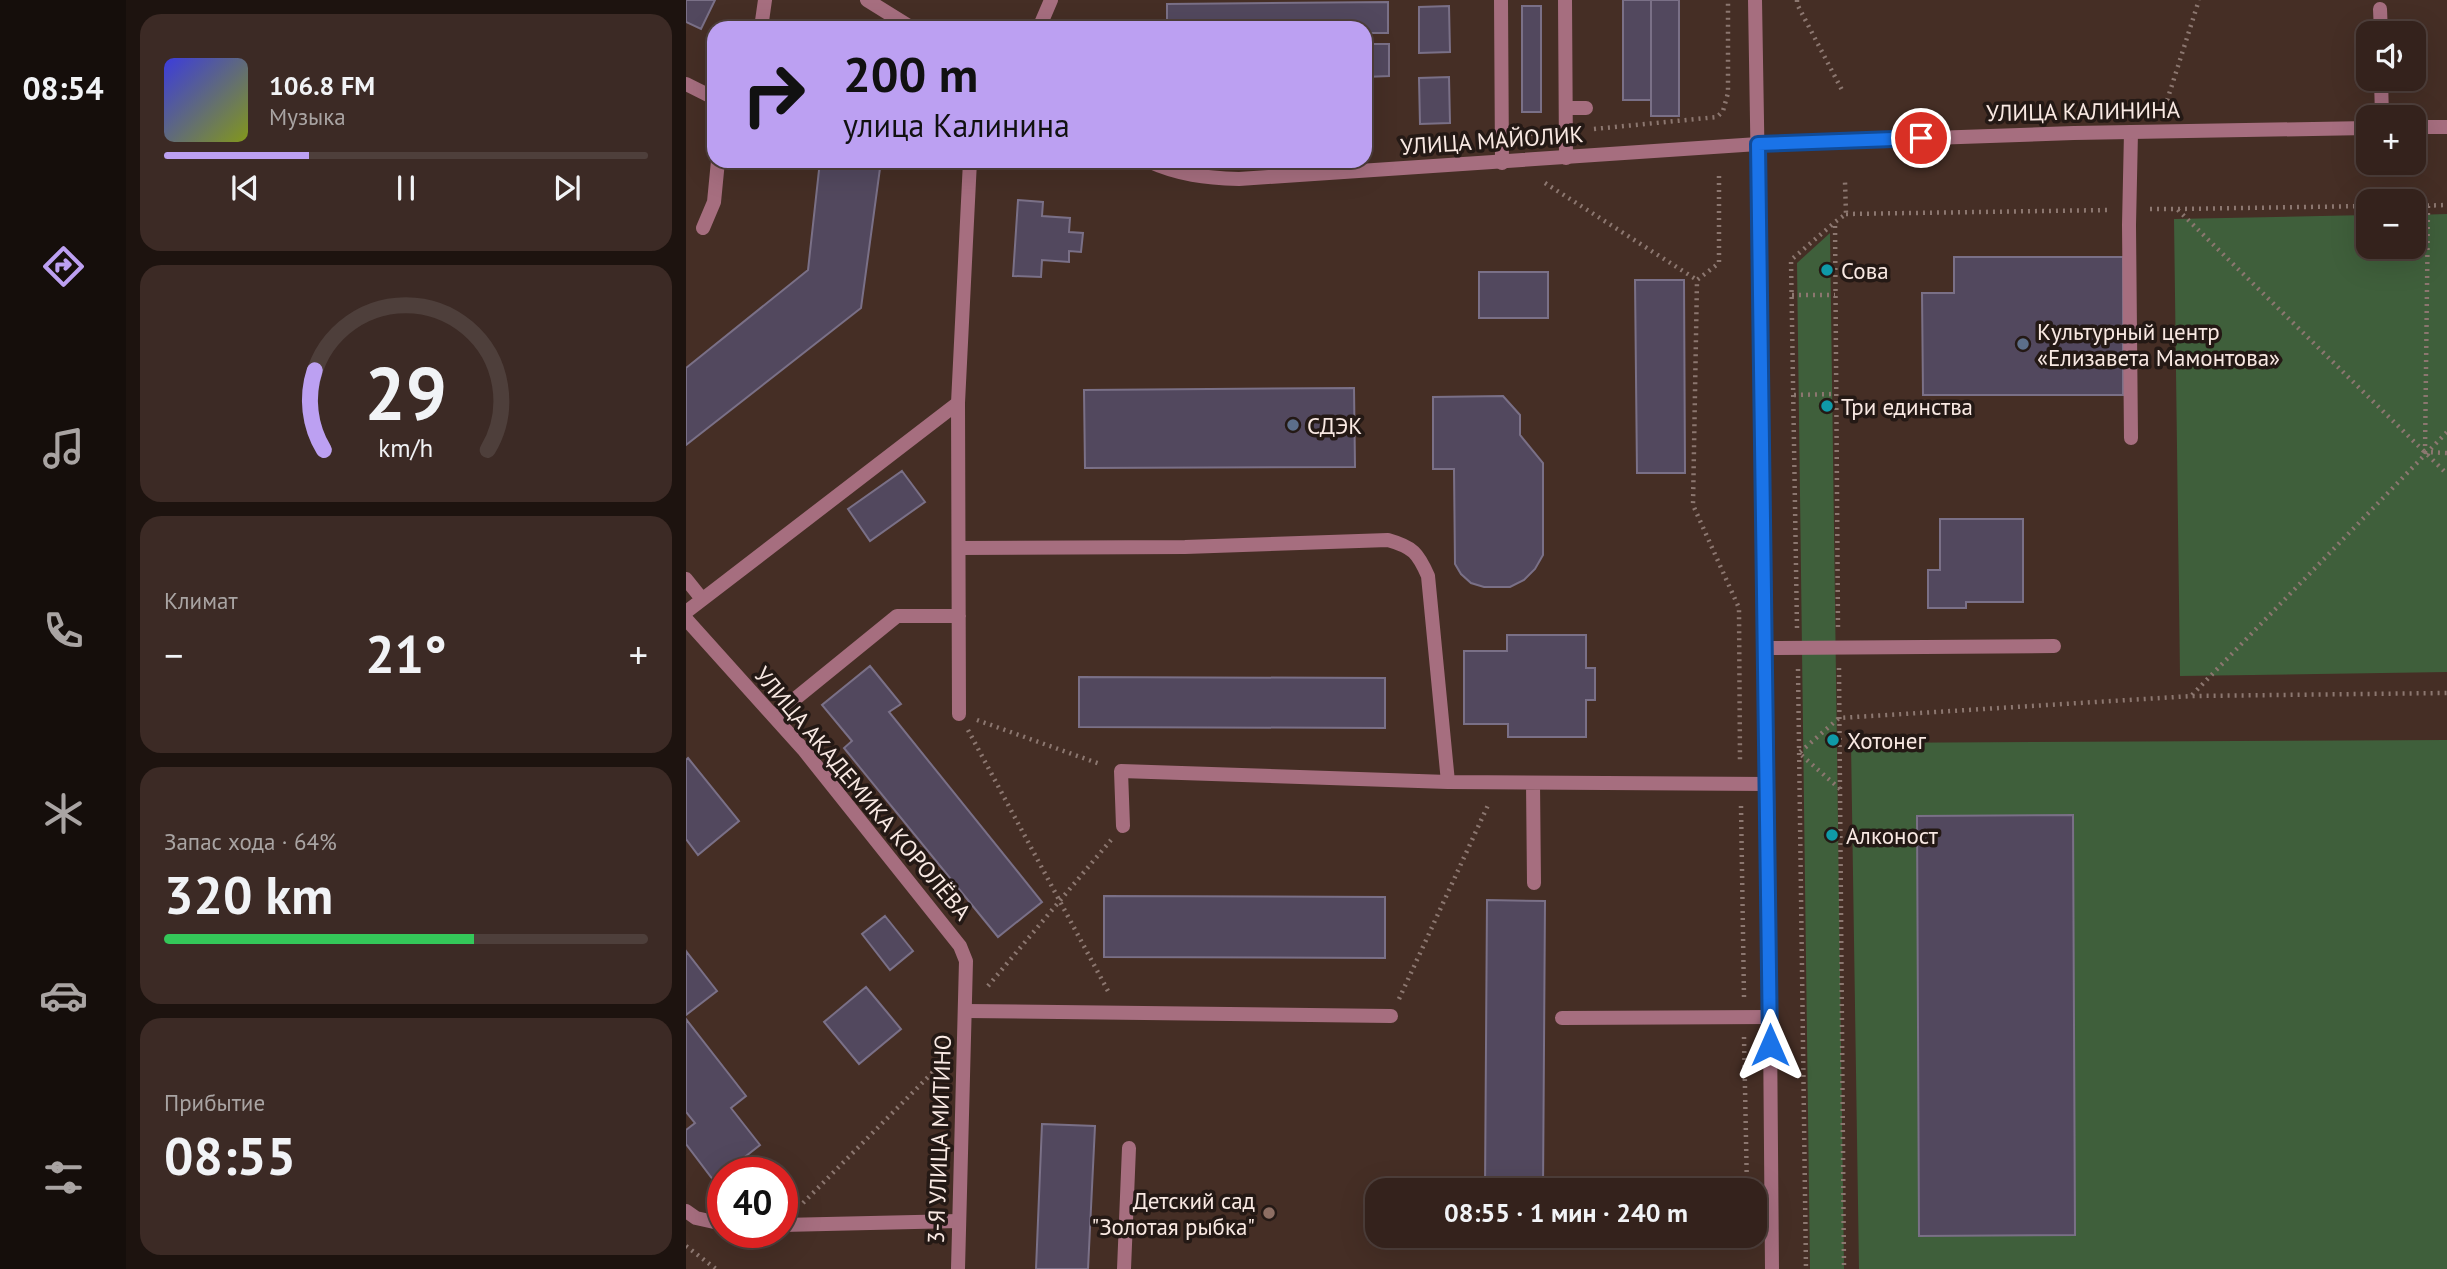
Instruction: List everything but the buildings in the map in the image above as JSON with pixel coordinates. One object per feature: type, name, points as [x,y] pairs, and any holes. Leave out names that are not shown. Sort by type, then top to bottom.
[{"type":"street","points":[[762,21],[765,0]]},
{"type":"street","points":[[867,0],[901,21]]},
{"type":"street","points":[[1042,21],[1051,0]]},
{"type":"street","points":[[1501,0],[1502,163]]},
{"type":"street","points":[[1565,0],[1566,158]]},
{"type":"street","points":[[1755,0],[1768,784],[1772,1269]]},
{"type":"street","points":[[2380,9],[2380,21]]},
{"type":"street","points":[[686,84],[707,94]]},
{"type":"street","points":[[1566,108],[1586,108]]},
{"type":"street","points":[[2426,127],[2447,127]]},
{"type":"street","name":"УЛИЦА КАЛИНИНА","points":[[1758,144],[2131,132],[2356,128]]},
{"type":"street","points":[[2131,132],[2131,438]]},
{"type":"street","name":"УЛИЦА МАЙОЛИК","points":[[1162,168],[1199,178],[1239,179],[1758,144]]},
{"type":"street","points":[[703,228],[714,202],[717,168]]},
{"type":"street","points":[[959,714],[958,403],[969,168]]},
{"type":"street","points":[[686,612],[958,403]]},
{"type":"street","points":[[959,548],[1185,547],[1388,540],[1407,545],[1421,559],[1428,576],[1448,782]]},
{"type":"street","points":[[686,579],[702,598]]},
{"type":"street","points":[[774,716],[897,616],[959,616]]},
{"type":"street","name":"УЛИЦА АКАДЕМИКА КОРОЛЁВА","points":[[686,619],[803,749],[960,946],[966,961],[966,1011]]},
{"type":"street","points":[[1765,648],[2054,646]]},
{"type":"street","points":[[1123,826],[1121,771],[1448,782],[1768,784]]},
{"type":"street","points":[[1533,783],[1534,883]]},
{"type":"street","points":[[966,1011],[1391,1016]]},
{"type":"street","name":"3-Я УЛИЦА МИТИНО","points":[[958,1269],[966,1011]]},
{"type":"street","points":[[1562,1018],[1770,1017]]},
{"type":"street","points":[[1124,1269],[1129,1149]]},
{"type":"street","points":[[686,1211],[696,1218],[707,1220]]},
{"type":"street","points":[[798,1225],[959,1221]]},
{"type":"path","points":[[1502,134],[1717,117],[1723,111],[1728,93],[1728,0]]},
{"type":"path","points":[[1797,0],[1797,5],[1843,92]]},
{"type":"path","points":[[2165,107],[2199,0]]},
{"type":"path","points":[[1697,280],[1719,263],[1719,176]]},
{"type":"path","points":[[1844,182],[1846,214]]},
{"type":"path","points":[[1545,183],[1697,280]]},
{"type":"path","points":[[2425,452],[2428,206],[2447,205]]},
{"type":"path","points":[[1806,1269],[1791,260],[1846,214],[2356,206]]},
{"type":"path","points":[[2177,209],[2447,474]]},
{"type":"path","points":[[1835,222],[1844,1269]]},
{"type":"path","points":[[1697,280],[1693,505],[1739,608],[1746,1178]]},
{"type":"path","points":[[1792,295],[1835,295]]},
{"type":"path","points":[[1794,395],[1836,394]]},
{"type":"path","points":[[2192,696],[2447,432]]},
{"type":"path","points":[[2425,452],[2447,453]]},
{"type":"path","points":[[1799,753],[1839,718],[2192,696],[2447,693]]},
{"type":"path","points":[[959,714],[1121,771]]},
{"type":"path","points":[[959,714],[1120,1014]]},
{"type":"path","points":[[1799,753],[1840,789]]},
{"type":"path","points":[[1391,1016],[1498,783]]},
{"type":"path","points":[[966,1011],[1123,826]]},
{"type":"path","points":[[802,1205],[965,1040]]},
{"type":"path","points":[[686,1246],[716,1269]]},
{"type":"green space","points":[[2447,214],[2447,672],[2180,676],[2174,219],[2356,215],[2356,259],[2426,259],[2426,215]]},
{"type":"green space","points":[[1830,233],[1844,1269],[1810,1269],[1797,263]]},
{"type":"green space","points":[[2447,740],[2447,1269],[1859,1269],[1851,743]]},
{"type":"place","name":"Сова","points":[[1827,270]]},
{"type":"place","name":"Культурный центр «Елизавета Мамонтова»","points":[[2023,344]]},
{"type":"place","name":"Три единства","points":[[1827,406]]},
{"type":"place","name":"СДЭК","points":[[1293,425]]},
{"type":"place","name":"Хотонег","points":[[1833,740]]},
{"type":"place","name":"Алконост","points":[[1832,835]]},
{"type":"place","name":"Детский сад \"Золотая рыбка\"","points":[[1269,1213]]},
{"type":"route","points":[[1770,1045],[1758,144],[1921,138]]}]
